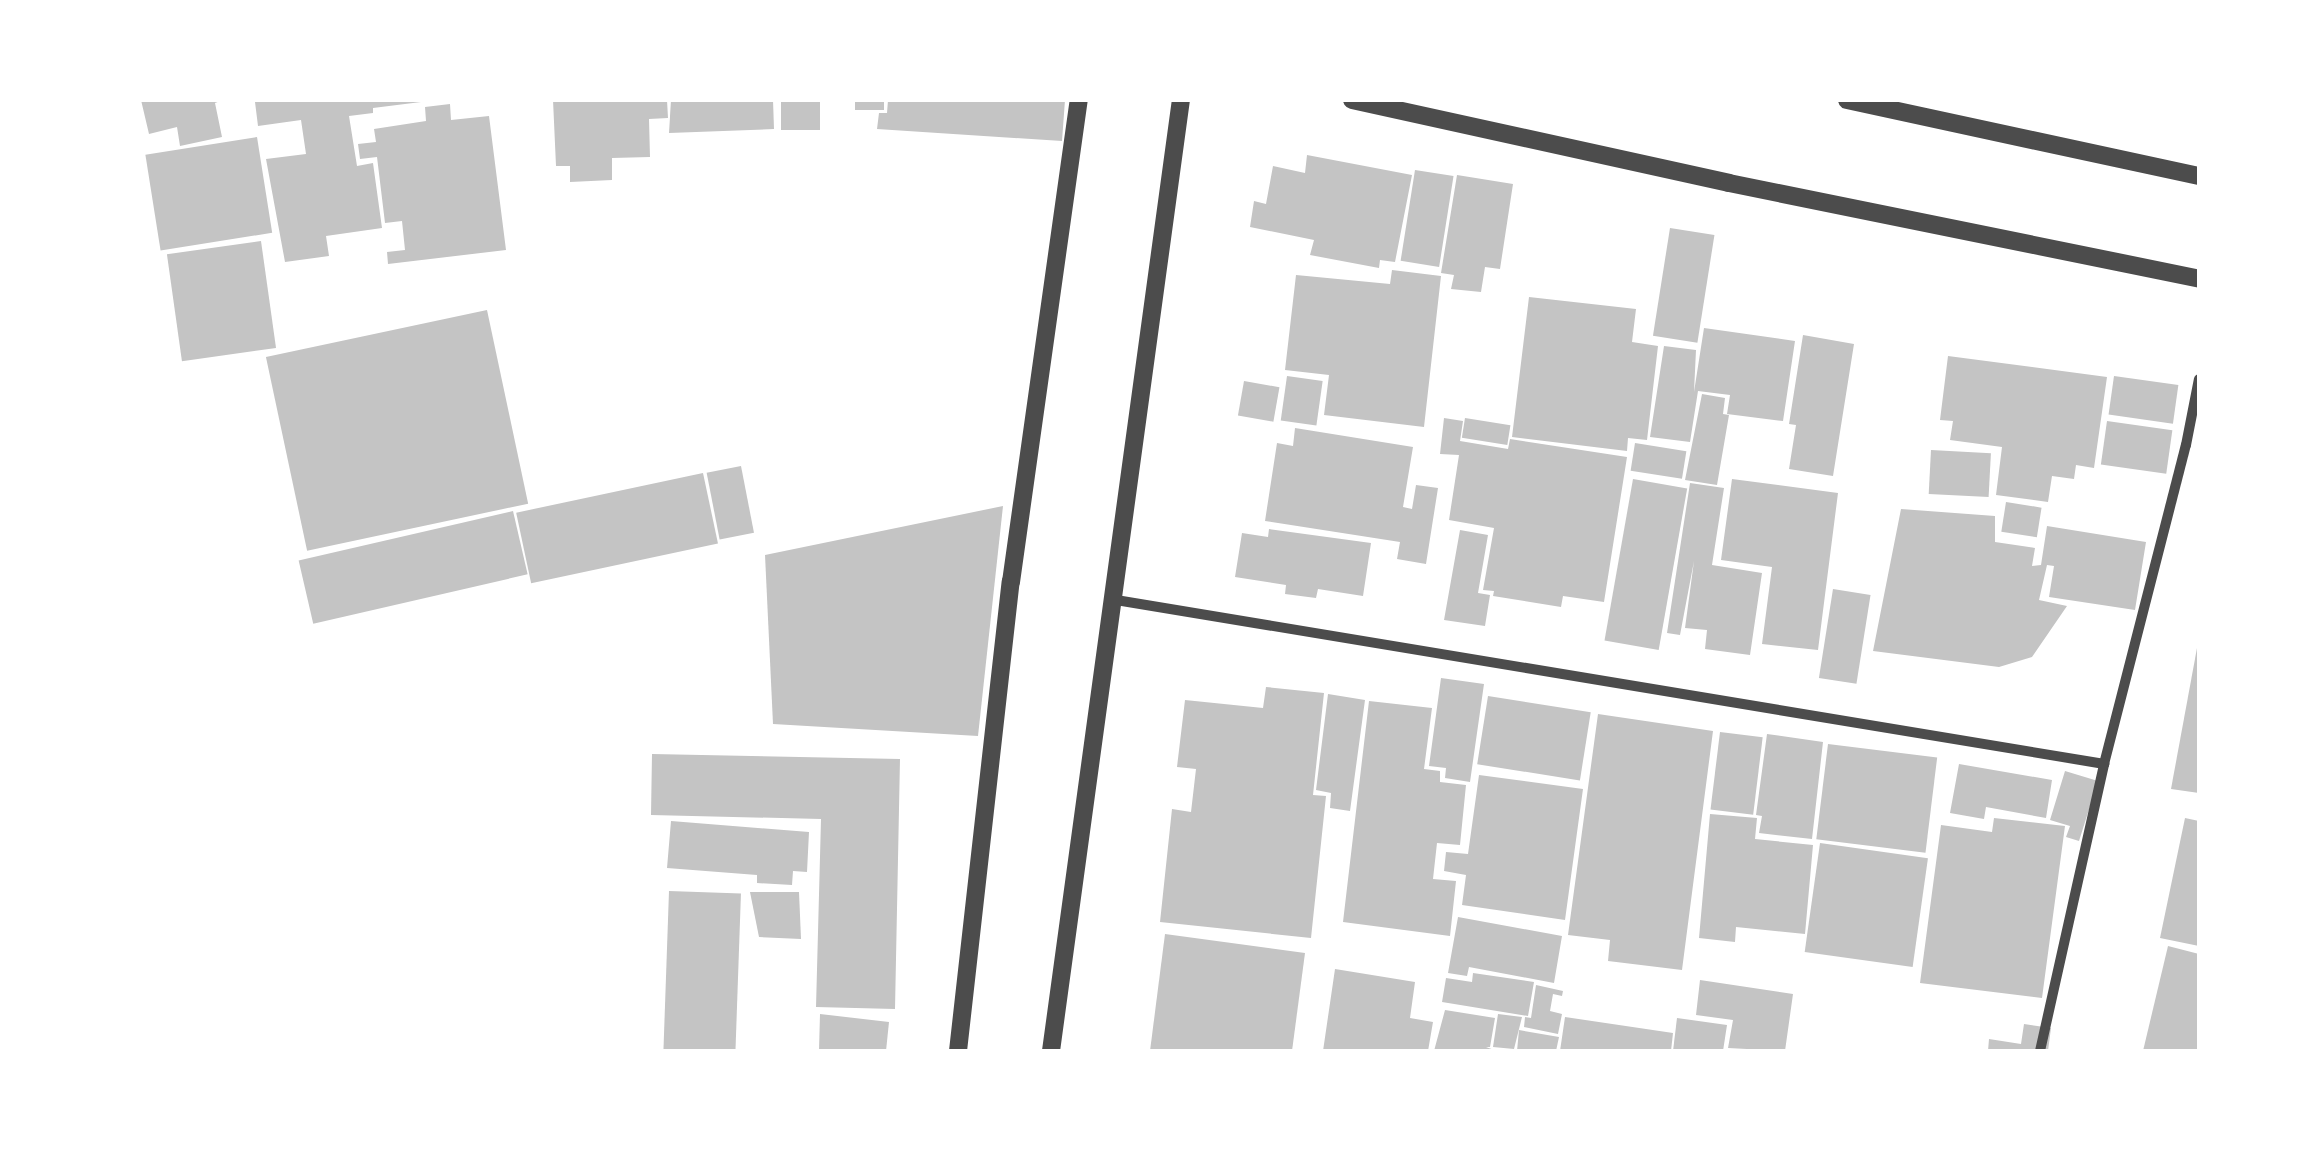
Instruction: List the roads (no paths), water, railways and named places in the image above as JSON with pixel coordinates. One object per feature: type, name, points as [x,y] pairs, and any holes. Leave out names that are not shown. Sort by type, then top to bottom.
[{"type":"street","points":[[958,1051],[1011,582],[1079,100]]},
{"type":"street","points":[[1051,1051],[1180,100]]},
{"type":"street","points":[[1352,100],[1729,183],[2199,278]]},
{"type":"street","points":[[1848,100],[2199,176]]},
{"type":"street","points":[[2040,1051],[2104,764],[2186,445],[2199,379]]},
{"type":"street","points":[[2186,445],[2199,449]]},
{"type":"street","points":[[1110,599],[2104,764]]}]
